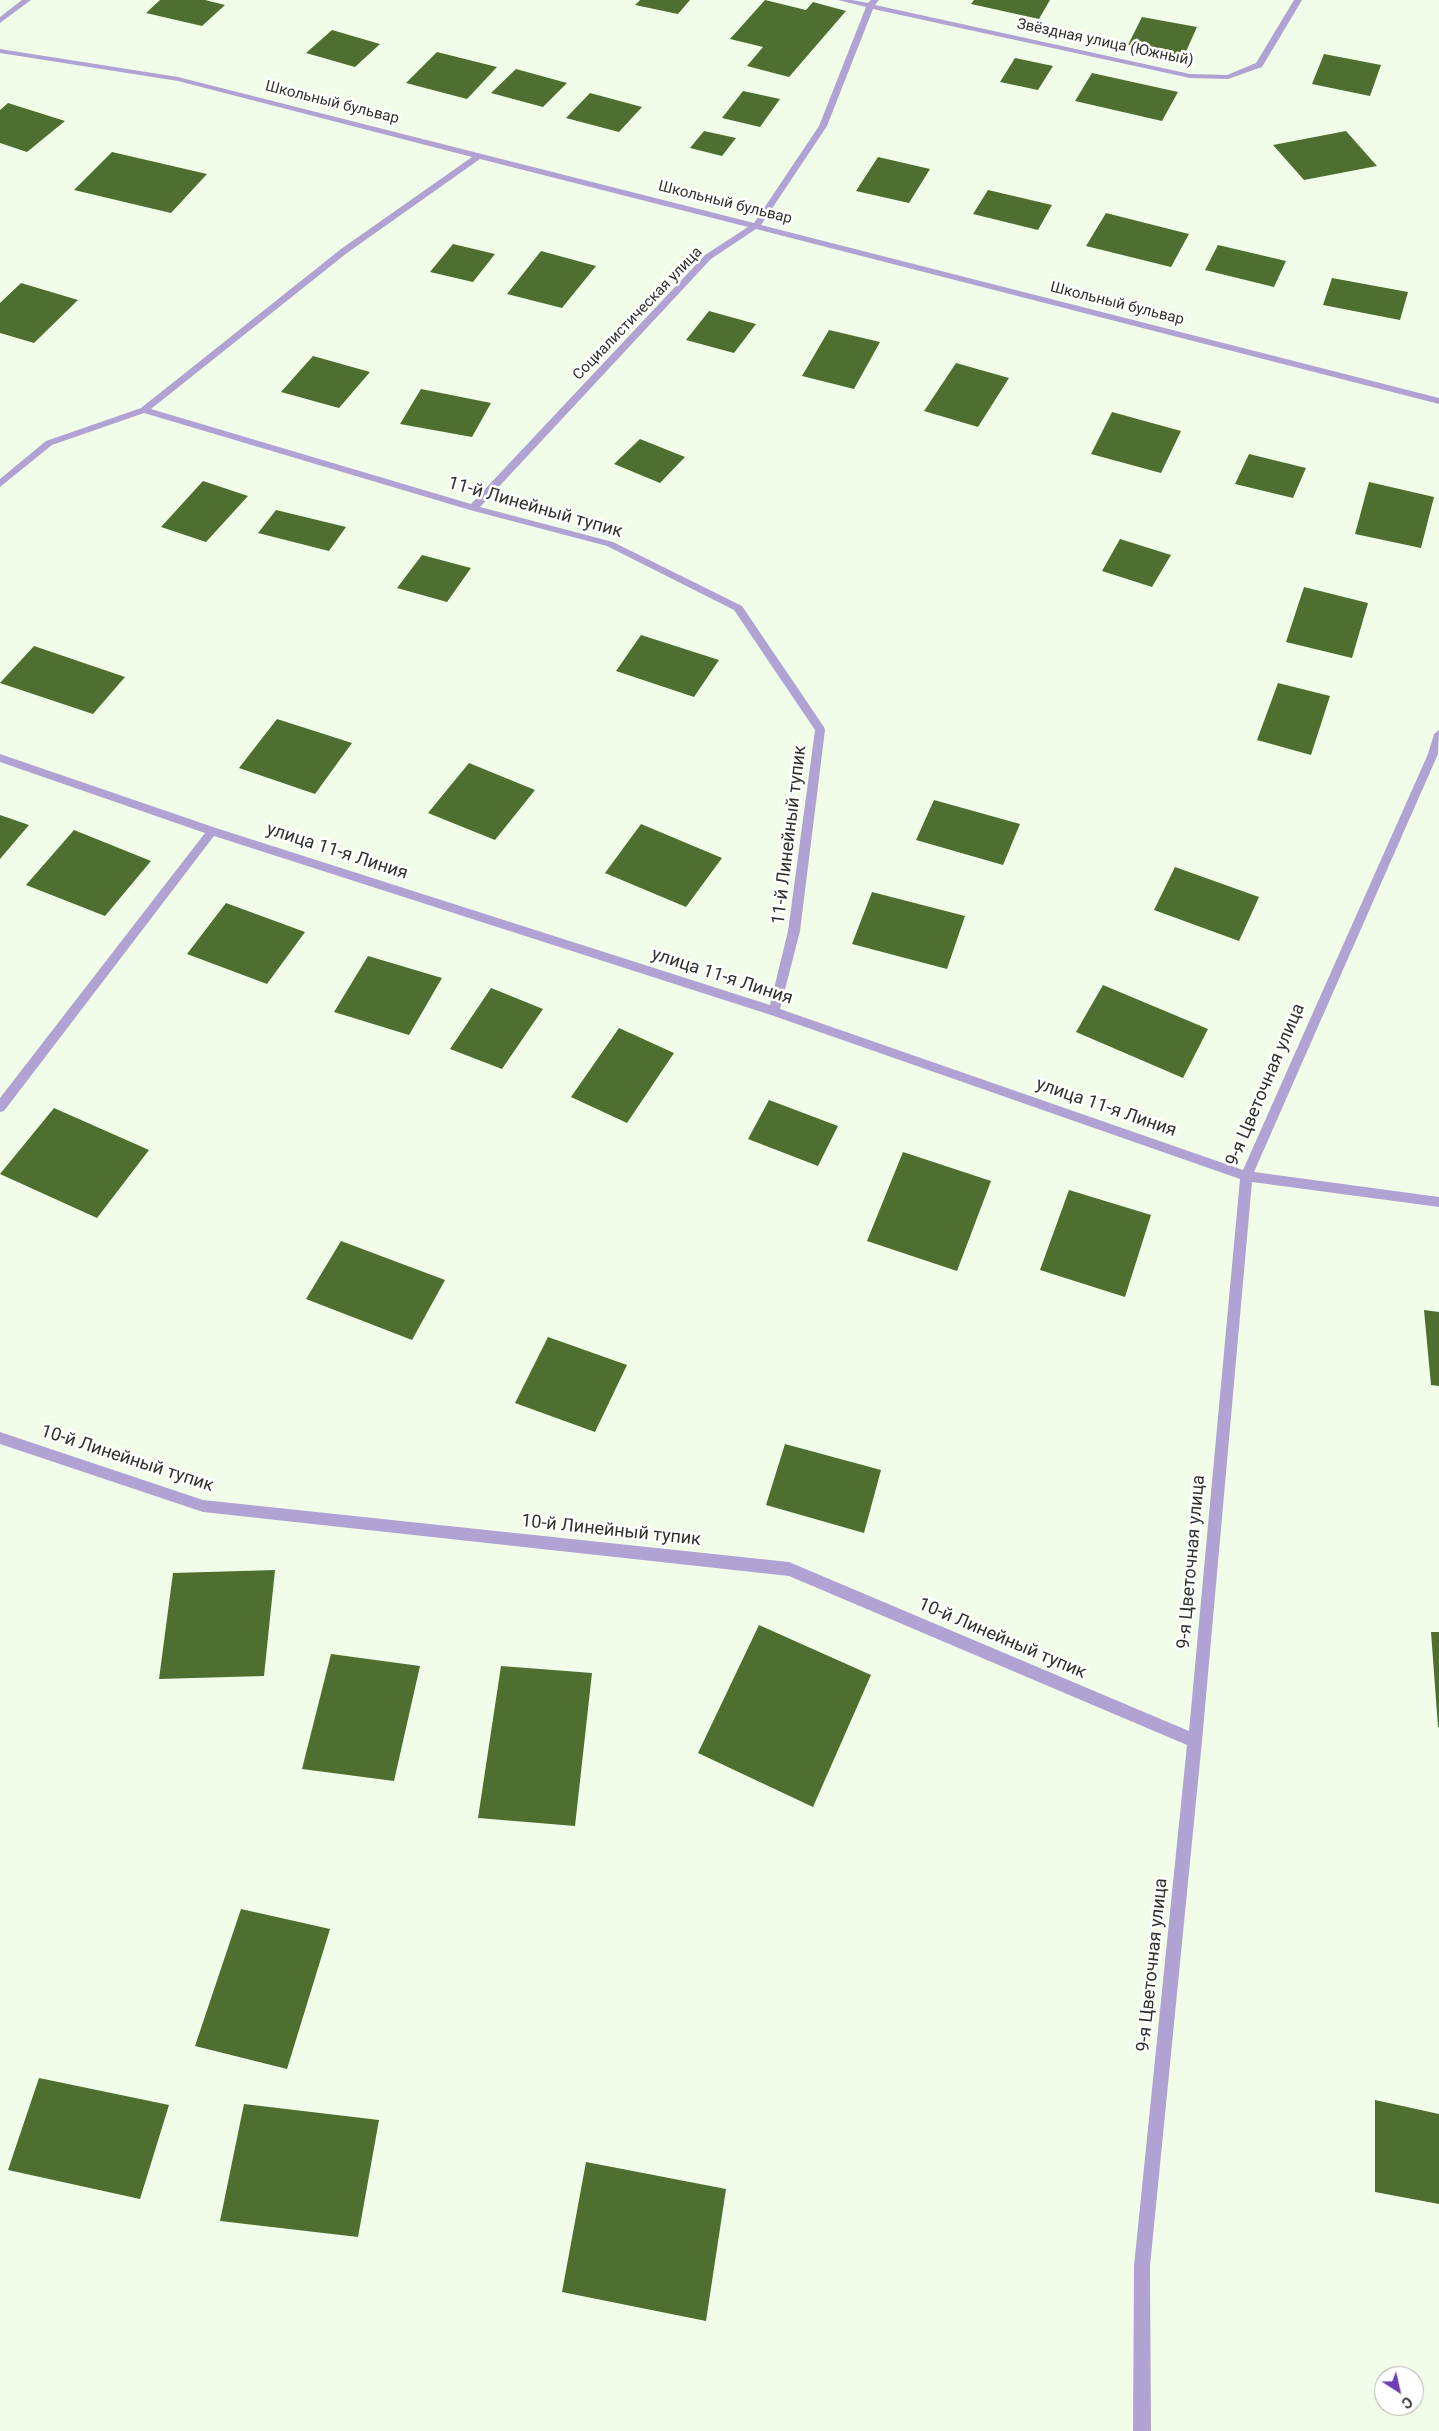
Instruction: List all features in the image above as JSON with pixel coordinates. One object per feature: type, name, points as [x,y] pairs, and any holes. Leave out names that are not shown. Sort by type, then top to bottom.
[{"type":"lane","points":[[0,22],[26,0]]},
{"type":"lane","name":"Звёздная улица (Южный)","points":[[842,0],[873,3],[1190,76],[1228,77],[1260,65],[1298,0]]},
{"type":"lane","name":"Социалистическая улица","points":[[473,508],[708,257],[757,225],[823,126],[873,3]]},
{"type":"lane","name":"Школьный бульвар","points":[[0,51],[178,79],[757,225],[1439,401]]},
{"type":"lane","points":[[0,484],[49,443],[144,410],[344,251],[480,155]]},
{"type":"lane","name":"11-й Линейный тупик","points":[[144,410],[473,508],[610,544],[738,608],[820,730],[794,931],[774,1011]]},
{"type":"lane","name":"9-я Цветочная улица","points":[[1142,2431],[1142,2266],[1195,1741],[1246,1176],[1433,754],[1439,734]]},
{"type":"lane","name":"улица 11-я Линия","points":[[0,758],[212,831],[774,1011],[1246,1176],[1439,1202]]},
{"type":"lane","points":[[0,1107],[212,831]]},
{"type":"lane","name":"10-й Линейный тупик","points":[[0,1438],[203,1506],[789,1569],[1195,1741]]},
{"type":"building","points":[[160,0],[205,0],[225,5],[202,26],[146,13]]},
{"type":"building","points":[[640,0],[690,0],[678,14],[635,5]]},
{"type":"building","points":[[765,0],[806,10],[813,2],[846,11],[789,77],[747,66],[763,47],[730,39]]},
{"type":"building","points":[[974,0],[1050,0],[1039,19],[971,4]]},
{"type":"building","points":[[1142,17],[1197,27],[1184,56],[1128,45]]},
{"type":"building","points":[[332,30],[380,44],[355,67],[306,53]]},
{"type":"building","points":[[437,52],[497,67],[467,99],[406,83]]},
{"type":"building","points":[[1324,54],[1381,65],[1370,96],[1312,84]]},
{"type":"building","points":[[1015,58],[1053,66],[1038,90],[1000,82]]},
{"type":"building","points":[[516,69],[567,83],[543,107],[491,93]]},
{"type":"building","points":[[1092,73],[1178,92],[1162,121],[1075,101]]},
{"type":"building","points":[[743,91],[780,99],[760,127],[722,118]]},
{"type":"building","points":[[590,93],[642,107],[619,132],[566,118]]},
{"type":"building","points":[[8,103],[65,121],[27,152],[0,143],[0,110]]},
{"type":"building","points":[[704,131],[736,138],[722,156],[690,148]]},
{"type":"building","points":[[1346,131],[1377,166],[1304,180],[1273,145]]},
{"type":"building","points":[[112,152],[207,174],[171,213],[74,190]]},
{"type":"building","points":[[878,157],[930,169],[909,203],[856,191]]},
{"type":"building","points":[[988,190],[1052,205],[1038,230],[973,214]]},
{"type":"building","points":[[1106,213],[1189,234],[1171,267],[1086,246]]},
{"type":"building","points":[[453,244],[495,254],[473,282],[430,272]]},
{"type":"building","points":[[1218,245],[1286,261],[1274,287],[1205,270]]},
{"type":"building","points":[[541,251],[596,266],[562,308],[507,294]]},
{"type":"building","points":[[1332,278],[1408,292],[1400,320],[1323,305]]},
{"type":"building","points":[[21,283],[78,300],[34,343],[0,333],[0,303]]},
{"type":"building","points":[[709,311],[756,324],[734,353],[686,340]]},
{"type":"building","points":[[829,330],[880,342],[854,389],[802,376]]},
{"type":"building","points":[[313,356],[370,372],[339,408],[281,392]]},
{"type":"building","points":[[956,363],[1009,378],[978,427],[924,411]]},
{"type":"building","points":[[421,389],[491,403],[472,437],[400,424]]},
{"type":"building","points":[[1112,412],[1181,431],[1161,473],[1091,454]]},
{"type":"building","points":[[640,439],[685,457],[660,483],[614,464]]},
{"type":"building","points":[[1249,454],[1306,468],[1293,498],[1235,484]]},
{"type":"building","points":[[203,481],[248,496],[206,542],[161,527]]},
{"type":"building","points":[[1369,482],[1434,497],[1421,548],[1355,534]]},
{"type":"building","points":[[276,510],[346,527],[329,551],[258,533]]},
{"type":"building","points":[[1120,539],[1171,555],[1152,587],[1102,571]]},
{"type":"building","points":[[422,555],[471,568],[447,602],[397,588]]},
{"type":"building","points":[[1304,587],[1368,603],[1352,658],[1286,642]]},
{"type":"building","points":[[641,635],[719,660],[694,697],[616,671]]},
{"type":"building","points":[[34,646],[125,677],[93,714],[0,683]]},
{"type":"building","points":[[1278,683],[1330,696],[1311,755],[1257,740]]},
{"type":"building","points":[[277,719],[352,743],[315,794],[239,768]]},
{"type":"building","points":[[469,763],[535,790],[495,840],[428,813]]},
{"type":"building","points":[[934,800],[1020,824],[1003,865],[916,840]]},
{"type":"building","points":[[0,815],[29,825],[0,859]]},
{"type":"building","points":[[641,824],[722,858],[686,907],[605,873]]},
{"type":"building","points":[[74,830],[151,861],[105,916],[26,885]]},
{"type":"building","points":[[1175,867],[1259,897],[1239,941],[1154,910]]},
{"type":"building","points":[[872,892],[965,916],[947,969],[852,944]]},
{"type":"building","points":[[226,903],[305,932],[267,984],[187,954]]},
{"type":"building","points":[[368,956],[442,978],[409,1035],[334,1012]]},
{"type":"building","points":[[1103,985],[1208,1029],[1183,1078],[1076,1032]]},
{"type":"building","points":[[491,988],[543,1009],[502,1069],[450,1049]]},
{"type":"building","points":[[619,1028],[674,1053],[627,1123],[571,1097]]},
{"type":"building","points":[[769,1100],[838,1126],[818,1166],[748,1139]]},
{"type":"building","points":[[54,1108],[149,1150],[97,1218],[0,1174]]},
{"type":"building","points":[[903,1152],[991,1181],[957,1271],[867,1241]]},
{"type":"building","points":[[1069,1190],[1151,1215],[1125,1297],[1040,1270]]},
{"type":"building","points":[[341,1241],[445,1280],[412,1340],[306,1299]]},
{"type":"building","points":[[1424,1310],[1439,1312],[1439,1386],[1431,1385]]},
{"type":"building","points":[[548,1337],[627,1365],[595,1432],[515,1403]]},
{"type":"building","points":[[785,1444],[881,1470],[864,1533],[766,1505]]},
{"type":"building","points":[[275,1570],[264,1676],[159,1679],[173,1573]]},
{"type":"building","points":[[759,1625],[871,1675],[813,1807],[698,1753]]},
{"type":"building","points":[[1431,1632],[1439,1632],[1439,1727],[1438,1727]]},
{"type":"building","points":[[331,1654],[420,1666],[394,1781],[302,1769]]},
{"type":"building","points":[[501,1666],[592,1673],[575,1826],[478,1818]]},
{"type":"building","points":[[241,1909],[330,1929],[287,2069],[195,2046]]},
{"type":"building","points":[[39,2078],[169,2105],[140,2199],[8,2170]]},
{"type":"building","points":[[1375,2100],[1439,2114],[1439,2204],[1375,2192]]},
{"type":"building","points":[[244,2104],[379,2120],[358,2237],[220,2221]]},
{"type":"building","points":[[586,2162],[726,2189],[706,2321],[562,2292]]}]
